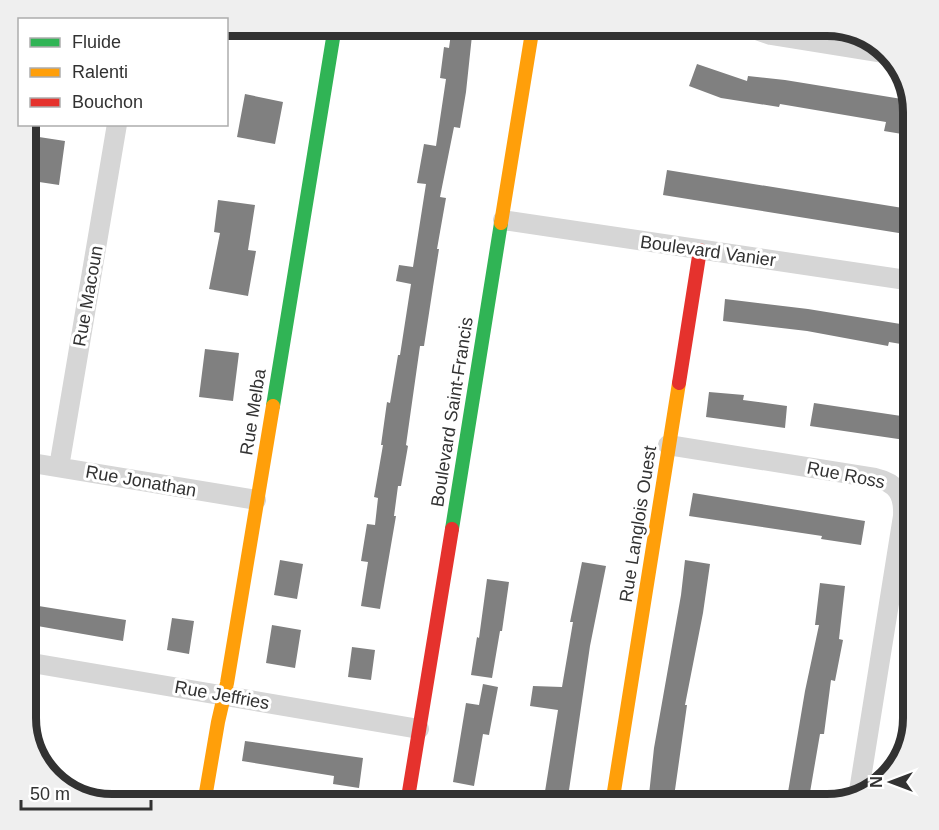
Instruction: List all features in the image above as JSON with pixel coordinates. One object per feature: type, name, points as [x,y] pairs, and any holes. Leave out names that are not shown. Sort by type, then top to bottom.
[{"type":"street","name":"Rue Melba","points":[[206,794],[333,36]]},
{"type":"street","name":"Boulevard Saint-Francis","points":[[409,794],[531,36]]},
{"type":"street","points":[[777,36],[872,51]]},
{"type":"street","name":"Rue Macoun","points":[[60,467],[117,126]]},
{"type":"street","name":"Boulevard Vanier","points":[[502,220],[903,279]]},
{"type":"street","name":"Rue Langlois Ouest","points":[[614,794],[700,250]]},
{"type":"street","name":"Rue Ross","points":[[668,445],[886,480],[897,489],[902,499],[903,516],[860,786]]},
{"type":"street","name":"Rue Jonathan","points":[[36,463],[256,500]]},
{"type":"street","name":"Rue Jeffries","points":[[36,664],[419,729]]},
{"type":"building","points":[[451,36],[472,36],[460,128],[454,127],[440,197],[446,198],[437,249],[439,249],[424,346],[420,346],[406,445],[408,446],[401,486],[398,486],[394,516],[396,516],[380,609],[361,606],[368,562],[361,561],[367,524],[375,525],[378,498],[374,497],[383,445],[381,445],[387,402],[390,403],[398,355],[400,355],[411,284],[396,281],[399,265],[413,267],[426,184],[417,183],[424,144],[436,146],[446,79],[440,78],[444,47],[449,48]]},
{"type":"building","points":[[697,64],[747,81],[748,76],[785,80],[901,99],[902,134],[884,131],[886,122],[780,104],[779,107],[721,98],[689,86]]},
{"type":"building","points":[[245,94],[283,102],[275,144],[237,137]]},
{"type":"building","points":[[36,137],[65,141],[59,185],[36,182]]},
{"type":"building","points":[[667,170],[903,208],[903,234],[663,195]]},
{"type":"building","points":[[218,200],[255,205],[248,250],[256,251],[248,296],[209,289],[220,233],[214,232]]},
{"type":"building","points":[[725,299],[808,309],[903,324],[903,344],[889,342],[888,346],[807,331],[723,321]]},
{"type":"building","points":[[205,349],[239,353],[233,401],[199,397]]},
{"type":"building","points":[[709,392],[744,395],[743,400],[787,406],[785,428],[706,417]]},
{"type":"building","points":[[814,403],[903,416],[903,440],[810,426]]},
{"type":"building","points":[[693,493],[865,521],[861,545],[821,539],[822,536],[689,516]]},
{"type":"building","points":[[280,560],[303,564],[297,599],[274,595]]},
{"type":"building","points":[[685,560],[710,564],[685,705],[687,705],[674,794],[649,794],[654,748]]},
{"type":"building","points":[[582,562],[606,566],[590,646],[568,794],[545,794],[558,710],[530,706],[533,686],[562,687],[573,622],[570,622]]},
{"type":"building","points":[[487,579],[509,582],[492,678],[471,675],[477,637],[479,638]]},
{"type":"building","points":[[820,583],[845,586],[839,639],[843,640],[835,681],[831,680],[824,734],[820,734],[810,794],[788,794],[819,625],[815,625]]},
{"type":"building","points":[[36,606],[126,620],[123,641],[36,626]]},
{"type":"building","points":[[172,618],[194,621],[189,654],[167,650]]},
{"type":"building","points":[[272,625],[301,630],[295,668],[266,663]]},
{"type":"building","points":[[352,647],[375,650],[371,680],[348,677]]},
{"type":"building","points":[[483,684],[498,687],[489,735],[483,734],[474,786],[453,782],[466,703],[479,705]]},
{"type":"building","points":[[245,741],[363,758],[359,788],[333,784],[334,776],[242,761]]},
{"type":"traffic: fast","points":[[273,406],[333,36]]},
{"type":"traffic: fast","points":[[452,529],[501,223]]},
{"type":"traffic: slow","points":[[501,223],[531,36]]},
{"type":"traffic: slow","points":[[614,794],[679,383]]},
{"type":"traffic: slow","points":[[206,794],[227,683],[273,406]]},
{"type":"traffic: jam","points":[[679,383],[700,250]]},
{"type":"traffic: jam","points":[[409,794],[452,529]]}]
